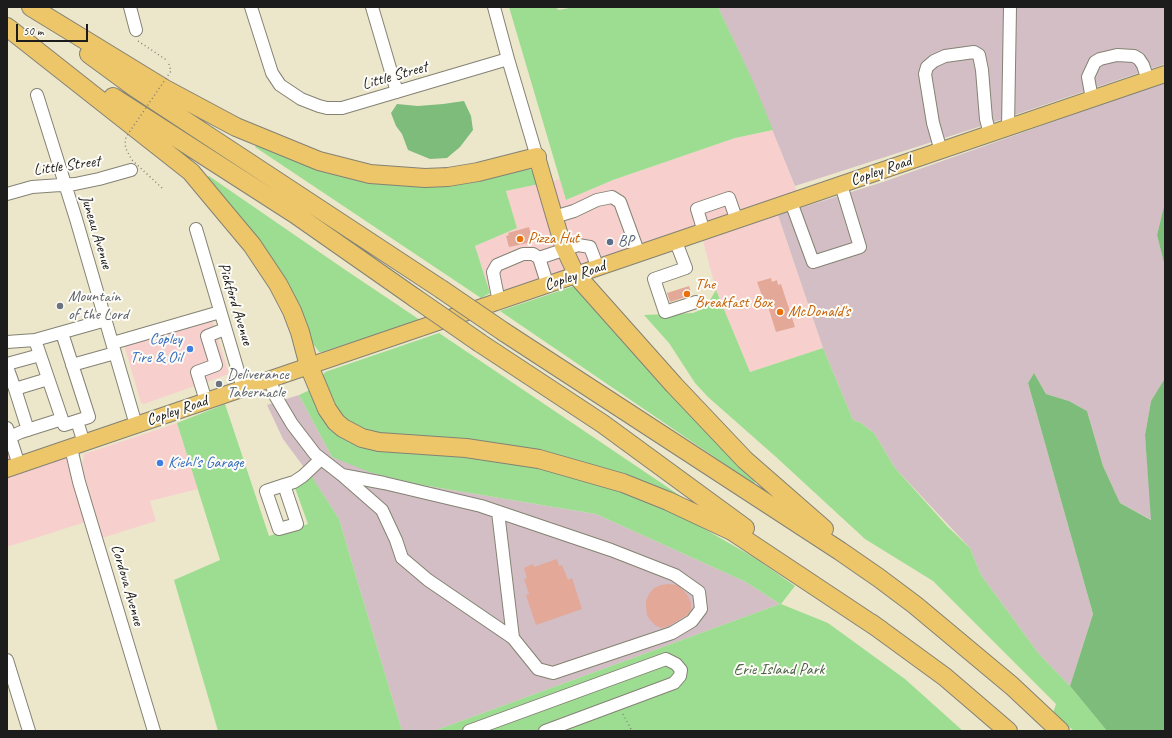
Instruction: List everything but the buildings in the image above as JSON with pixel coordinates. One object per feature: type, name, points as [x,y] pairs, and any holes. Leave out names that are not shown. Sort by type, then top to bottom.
[{"type":"highway","points":[[24,7],[134,87],[879,578],[915,605],[1012,686],[1060,731]]},
{"type":"highway","points":[[31,7],[165,89],[236,127],[319,161],[370,174],[425,178],[448,177],[478,172],[537,157]]},
{"type":"highway","points":[[7,27],[191,172],[252,245],[278,284],[292,311],[300,332],[309,366],[327,409],[331,416],[343,428],[362,438],[379,442],[466,448],[514,454],[556,463],[623,483],[668,501],[732,531],[881,630]]},
{"type":"highway","points":[[27,42],[296,214],[480,343],[603,424],[945,677],[1008,731]]},
{"type":"highway","points":[[577,276],[674,386],[745,460],[879,578]]},
{"type":"main road","name":"Copley Road","points":[[13,467],[548,286],[1165,74]]},
{"type":"main road","points":[[537,157],[564,249],[577,276]]},
{"type":"street","points":[[130,7],[137,35]]},
{"type":"street","name":"Little Street","points":[[251,7],[272,73],[280,85],[292,94],[319,106],[342,108],[508,59]]},
{"type":"street","points":[[372,7],[397,92]]},
{"type":"street","points":[[494,7],[537,157]]},
{"type":"street","points":[[1008,128],[1010,7]]},
{"type":"street","points":[[941,151],[933,123],[925,74],[927,67],[934,61],[945,56],[974,52],[979,55],[982,70],[986,119],[990,134]]},
{"type":"street","points":[[1092,99],[1088,78],[1095,62],[1100,59],[1117,55],[1134,56],[1139,59],[1143,65],[1148,80]]},
{"type":"street","name":"Juneau Avenue","points":[[37,95],[76,219],[136,426]]},
{"type":"street","name":"Little Street","points":[[7,194],[32,187],[75,184],[131,170]]},
{"type":"street","points":[[791,202],[813,262],[860,248],[841,185]]},
{"type":"street","points":[[554,217],[574,211],[596,200],[612,197],[620,202],[639,254]]},
{"type":"street","points":[[704,232],[697,210],[729,198],[737,221]]},
{"type":"street","name":"Pickford Avenue","points":[[196,229],[243,388]]},
{"type":"street","points":[[676,242],[686,268],[654,279],[665,312],[696,302]]},
{"type":"street","points":[[539,258],[578,245],[590,247],[598,268]]},
{"type":"street","points":[[499,302],[493,272],[497,265],[523,254],[533,254],[539,258],[548,286]]},
{"type":"street","points":[[72,365],[114,348],[220,312]]},
{"type":"street","points":[[7,342],[35,340],[106,320]]},
{"type":"street","points":[[206,401],[197,372],[216,365],[207,336],[225,329]]},
{"type":"street","points":[[35,340],[64,425],[89,417],[62,333]]},
{"type":"street","points":[[28,430],[7,366],[40,355]]},
{"type":"street","points":[[15,389],[48,379]]},
{"type":"street","points":[[270,380],[276,397],[292,424],[315,454],[342,475],[382,510],[396,540],[402,558],[428,580],[513,638],[538,669],[554,673],[672,633],[692,620],[701,609],[699,592],[675,575],[611,550],[481,506],[384,483],[342,475]]},
{"type":"street","points":[[13,467],[8,432],[28,430],[62,419]]},
{"type":"street","name":"Cordova Avenue","points":[[76,421],[77,446],[154,731]]},
{"type":"street","points":[[284,485],[294,482],[303,476],[321,459]]},
{"type":"street","points":[[498,512],[513,638]]},
{"type":"street","points":[[469,731],[666,658],[676,664],[681,670],[680,676],[674,683],[545,731]]},
{"type":"street","points":[[7,660],[29,731]]},
{"type":"path","points":[[137,35],[168,61],[171,71],[126,137],[125,144],[132,160],[162,188]]},
{"type":"path","points":[[618,703],[624,718],[632,731]]},
{"type":"shaded area","points":[[718,7],[1165,7],[1165,64],[991,123],[795,186],[753,82]]},
{"type":"shaded area","points":[[1165,82],[1165,202],[1157,235],[1165,267],[1165,378],[1151,401],[1145,435],[1152,520],[1120,503],[1103,466],[1087,411],[1069,401],[1046,394],[1034,373],[1028,383],[1093,614],[1070,686],[1039,654],[981,575],[970,548],[895,468],[874,433],[861,423],[853,420],[823,348],[778,215],[883,182]]},
{"type":"shaded area","points":[[773,130],[799,197],[492,298],[475,246],[517,228],[506,191],[560,179],[566,200],[613,180],[735,138]]},
{"type":"shaded area","points":[[778,215],[823,348],[750,372],[716,290],[703,241]]},
{"type":"shaded area","points":[[212,319],[229,374],[144,404],[141,403],[124,345]]},
{"type":"shaded area","points":[[299,395],[332,457],[422,485],[596,514],[746,582],[780,604],[434,731],[402,731],[339,519],[315,482],[283,439],[267,405]]},
{"type":"shaded area","points":[[177,423],[198,489],[150,501],[156,521],[102,538],[82,466],[84,454]]},
{"type":"shaded area","points":[[7,428],[19,465],[71,448],[92,520],[7,547]]},
{"type":"green space","points":[[509,7],[555,7],[559,10],[574,7],[718,7],[753,81],[773,130],[735,138],[613,180],[566,200]]},
{"type":"green space","points":[[464,101],[471,116],[473,130],[460,147],[447,158],[430,159],[408,150],[402,134],[396,126],[391,113],[397,104],[418,106]]},
{"type":"green space","points":[[258,143],[352,177],[525,166],[536,173],[539,184],[506,191],[517,228],[475,246],[490,293],[481,298],[255,147]]},
{"type":"green space","points":[[209,176],[420,320],[319,352],[312,342],[290,289],[273,260],[246,223],[204,180]]},
{"type":"green space","points":[[1165,202],[1165,267],[1157,235]]},
{"type":"green space","points":[[577,285],[708,434],[755,482],[754,484],[500,311]]},
{"type":"green space","points":[[716,290],[750,372],[823,348],[853,420],[861,423],[874,433],[895,468],[948,527],[970,548],[981,575],[1039,654],[1070,686],[1107,731],[1074,731],[1053,713],[1056,704],[933,581],[865,539],[708,397],[695,383],[669,343],[644,315],[693,313],[705,308]]},
{"type":"green space","points":[[439,333],[688,501],[639,480],[367,434],[342,419],[323,383],[323,375],[325,372]]},
{"type":"green space","points":[[1034,373],[1046,394],[1069,401],[1087,411],[1103,466],[1120,503],[1151,520],[1145,435],[1151,401],[1165,378],[1165,731],[1107,731],[1070,686],[1093,614],[1028,383]]},
{"type":"green space","name":"Erie Island Park","points":[[312,389],[344,437],[554,468],[668,508],[755,558],[795,586],[781,604],[828,623],[905,679],[963,731],[434,731],[780,604],[746,582],[596,514],[422,485],[369,472],[332,457],[299,395]]},
{"type":"green space","points":[[225,404],[269,536],[308,524],[295,488],[312,477],[339,519],[402,731],[218,731],[174,580],[220,560],[177,423]]},
{"type":"place","name":"Pizza Hut","points":[[520,239]]},
{"type":"place","name":"BP","points":[[610,242]]},
{"type":"place","name":"The Breakfast Box","points":[[687,294]]},
{"type":"place","name":"Mountain of the Lord","points":[[60,306]]},
{"type":"place","name":"McDonald's","points":[[780,312]]},
{"type":"place","name":"Copley Tire & Oil","points":[[190,349]]},
{"type":"place","name":"Deliverance Tabernacle","points":[[219,384]]},
{"type":"place","name":"Kiehl's Garage","points":[[160,463]]}]
